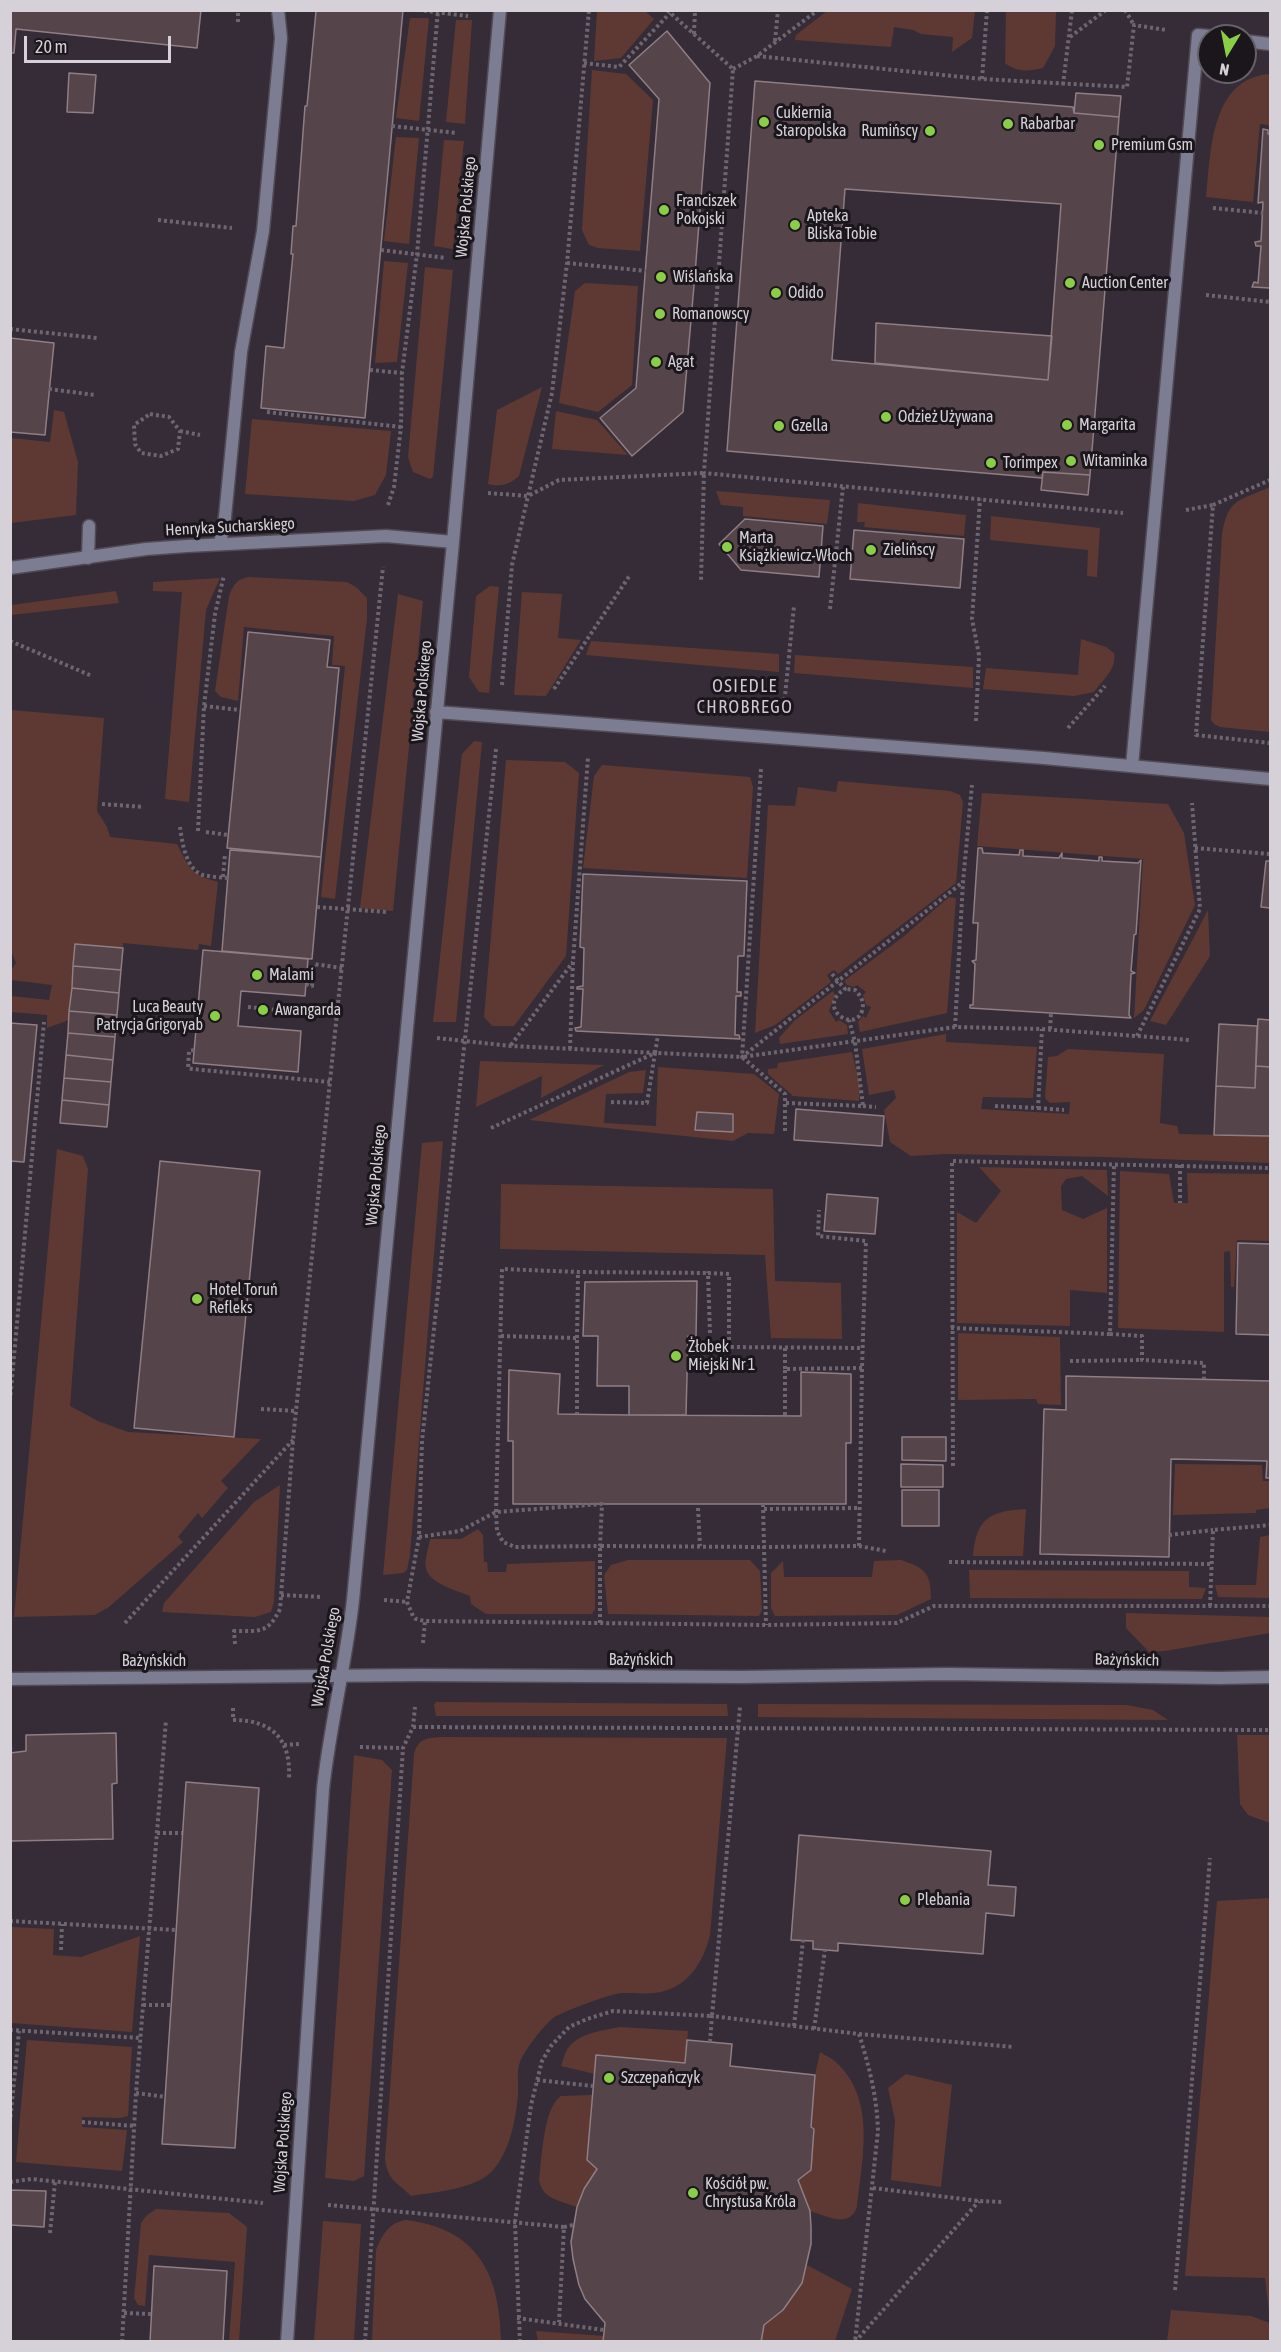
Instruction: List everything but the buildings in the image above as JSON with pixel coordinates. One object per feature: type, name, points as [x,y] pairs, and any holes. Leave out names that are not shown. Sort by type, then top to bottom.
[{"type":"street","points":[[220,544],[237,409],[241,352],[263,231],[281,38],[278,10]]},
{"type":"street","name":"Wojska Polskiego","points":[[287,2342],[320,1829],[328,1746],[346,1652],[353,1600],[453,542],[500,15]]},
{"type":"street","points":[[1132,766],[1182,204],[1197,84]]},
{"type":"street","points":[[88,558],[89,526]]},
{"type":"street","name":"Henryka Sucharskiego","points":[[10,568],[146,549],[220,544],[386,536],[453,542]]},
{"type":"street","points":[[436,712],[975,753],[1270,779]]},
{"type":"street","name":"Bażyńskich","points":[[10,1679],[418,1675],[741,1677],[947,1674],[1270,1677]]},
{"type":"path","points":[[238,10],[238,22]]},
{"type":"path","points":[[418,10],[500,15]]},
{"type":"path","points":[[501,696],[512,565],[552,393],[567,262],[589,10]]},
{"type":"path","points":[[694,34],[695,10]]},
{"type":"path","points":[[775,42],[778,10]]},
{"type":"path","points":[[733,69],[757,56],[818,10]]},
{"type":"path","points":[[982,79],[987,10]]},
{"type":"path","points":[[1063,85],[1072,10]]},
{"type":"path","points":[[1070,37],[1106,10]]},
{"type":"path","points":[[757,56],[982,79],[1127,87],[1134,25],[1125,10]]},
{"type":"path","points":[[388,506],[394,487],[401,427],[402,373],[417,254],[438,12]]},
{"type":"path","points":[[584,63],[619,67],[668,12],[733,69]]},
{"type":"path","points":[[1134,25],[1197,35]]},
{"type":"path","points":[[701,580],[704,473],[733,69]]},
{"type":"path","points":[[392,126],[489,136]]},
{"type":"path","points":[[1182,204],[1263,213]]},
{"type":"path","points":[[158,220],[263,231]]},
{"type":"path","points":[[381,250],[478,262]]},
{"type":"path","points":[[567,262],[646,271]]},
{"type":"path","points":[[695,274],[718,277]]},
{"type":"path","points":[[1195,294],[1270,302]]},
{"type":"path","points":[[10,328],[97,338]]},
{"type":"path","points":[[370,370],[402,373]]},
{"type":"path","points":[[49,389],[95,395]]},
{"type":"path","points":[[237,409],[401,427]]},
{"type":"path","points":[[150,414],[169,417],[180,431],[178,449],[161,456],[141,453],[135,444],[134,425],[150,414]]},
{"type":"path","points":[[484,493],[528,496],[559,480],[704,473],[1126,513]]},
{"type":"path","points":[[1179,511],[1213,506],[1270,480]]},
{"type":"path","points":[[830,609],[843,487]]},
{"type":"path","points":[[955,1027],[963,882],[975,753],[979,655],[972,619],[980,499]]},
{"type":"path","points":[[1213,506],[1196,735],[1270,743]]},
{"type":"path","points":[[234,1631],[261,1631],[273,1623],[280,1609],[293,1440],[383,572]]},
{"type":"path","points":[[533,719],[630,575]]},
{"type":"path","points":[[198,831],[204,706],[215,614],[222,579]]},
{"type":"path","points":[[780,738],[794,606]]},
{"type":"path","points":[[10,641],[92,676]]},
{"type":"path","points":[[1061,735],[1106,686]]},
{"type":"path","points":[[204,706],[240,710]]},
{"type":"path","points":[[497,740],[422,1441],[419,1537],[407,1602],[413,1616],[425,1621],[766,1625],[897,1623],[933,1606],[1270,1606]]},
{"type":"path","points":[[570,1049],[573,961],[588,756]]},
{"type":"path","points":[[742,1057],[760,768]]},
{"type":"path","points":[[1137,1036],[1200,909],[1192,796]]},
{"type":"path","points":[[102,804],[144,807]]},
{"type":"path","points":[[180,828],[182,844],[194,870],[202,875],[225,878],[225,854]]},
{"type":"path","points":[[206,832],[228,835]]},
{"type":"path","points":[[1195,848],[1270,854]]},
{"type":"path","points":[[742,1057],[963,882]]},
{"type":"path","points":[[317,907],[417,914]]},
{"type":"path","points":[[511,1046],[573,961]]},
{"type":"path","points":[[306,984],[312,986],[314,964],[342,968]]},
{"type":"path","points":[[832,974],[845,989]]},
{"type":"path","points":[[845,989],[855,990],[861,996],[862,1013],[857,1018],[849,1020],[841,1017],[835,1011],[834,1002],[837,993],[845,989]]},
{"type":"path","points":[[248,1007],[337,1016]]},
{"type":"path","points":[[1050,1029],[1051,1013]]},
{"type":"path","points":[[849,1020],[855,1041],[863,1106]]},
{"type":"path","points":[[10,1401],[44,1022]]},
{"type":"path","points":[[433,1037],[511,1046],[742,1057],[955,1027],[1050,1029],[1190,1040]]},
{"type":"path","points":[[1038,1108],[1042,1029]]},
{"type":"path","points":[[609,1102],[647,1103],[658,1035]]},
{"type":"path","points":[[194,1050],[189,1051],[188,1068],[330,1082]]},
{"type":"path","points":[[491,1128],[655,1053]]},
{"type":"path","points":[[742,1057],[785,1094],[785,1131]]},
{"type":"path","points":[[786,1103],[876,1107]]},
{"type":"path","points":[[995,1106],[1064,1110]]},
{"type":"path","points":[[953,1466],[952,1161],[1270,1168]]},
{"type":"path","points":[[1110,1334],[1114,1164]]},
{"type":"path","points":[[1180,1165],[1180,1203]]},
{"type":"path","points":[[819,1210],[818,1236],[866,1242],[859,1546]]},
{"type":"path","points":[[862,1348],[729,1347],[729,1274],[502,1269],[497,1531],[503,1542],[516,1547],[859,1546],[886,1551]]},
{"type":"path","points":[[577,1413],[578,1272]]},
{"type":"path","points":[[708,1274],[710,1333]]},
{"type":"path","points":[[951,1328],[1142,1336],[1143,1360]]},
{"type":"path","points":[[501,1336],[577,1338]]},
{"type":"path","points":[[785,1348],[785,1415]]},
{"type":"path","points":[[1070,1361],[1143,1360],[1204,1363],[1204,1379]]},
{"type":"path","points":[[785,1369],[862,1368]]},
{"type":"path","points":[[261,1409],[296,1411]]},
{"type":"path","points":[[125,1623],[293,1440]]},
{"type":"path","points":[[419,1537],[460,1531],[496,1512],[602,1504],[600,1623]]},
{"type":"path","points":[[766,1625],[763,1506],[859,1508]]},
{"type":"path","points":[[698,1508],[700,1547]]},
{"type":"path","points":[[1169,1535],[1270,1525]]},
{"type":"path","points":[[1210,1606],[1213,1530]]},
{"type":"path","points":[[949,1562],[1211,1564]]},
{"type":"path","points":[[281,1595],[326,1597]]},
{"type":"path","points":[[385,1600],[407,1602]]},
{"type":"path","points":[[423,1643],[425,1621]]},
{"type":"path","points":[[364,2342],[375,2208],[403,1748],[413,1727],[418,1675]]},
{"type":"path","points":[[232,1677],[232,1720],[259,1722],[271,1728],[284,1745],[289,1764],[288,1786]]},
{"type":"path","points":[[710,2042],[740,1728],[741,1677]]},
{"type":"path","points":[[122,2342],[136,2093],[166,1720]]},
{"type":"path","points":[[413,1727],[1270,1730]]},
{"type":"path","points":[[284,1745],[295,1744]]},
{"type":"path","points":[[355,1746],[403,1748]]},
{"type":"path","points":[[10,1747],[11,1753]]},
{"type":"path","points":[[157,1833],[182,1833]]},
{"type":"path","points":[[1175,2290],[1210,1858]]},
{"type":"path","points":[[10,1921],[177,1930]]},
{"type":"path","points":[[60,1950],[62,1924]]},
{"type":"path","points":[[794,2026],[803,1940]]},
{"type":"path","points":[[814,2029],[825,1950]]},
{"type":"path","points":[[143,2005],[171,2005]]},
{"type":"path","points":[[520,2342],[517,2318],[515,2222],[537,2080],[542,2061],[551,2046],[569,2027],[613,2012],[712,2016],[859,2034],[1013,2047]]},
{"type":"path","points":[[10,2030],[141,2038]]},
{"type":"path","points":[[10,2123],[19,2031]]},
{"type":"path","points":[[855,2342],[878,2131],[872,2074],[859,2034]]},
{"type":"path","points":[[537,2080],[593,2086]]},
{"type":"path","points":[[136,2093],[166,2097]]},
{"type":"path","points":[[82,2122],[135,2126]]},
{"type":"path","points":[[10,2182],[31,2179],[263,2203],[375,2208],[564,2227],[573,2225]]},
{"type":"path","points":[[50,2233],[55,2182]]},
{"type":"path","points":[[873,2188],[1002,2202]]},
{"type":"path","points":[[855,2342],[979,2201]]},
{"type":"path","points":[[262,2214],[263,2203]]},
{"type":"path","points":[[559,2322],[564,2227]]},
{"type":"path","points":[[124,2313],[151,2314]]},
{"type":"path","points":[[517,2318],[604,2330]]},
{"type":"shaded area","points":[[597,10],[645,11],[654,19],[621,58],[594,61]]},
{"type":"shaded area","points":[[827,11],[975,11],[972,38],[952,52],[953,37],[921,34],[913,30],[894,27],[891,47],[795,40],[796,35]]},
{"type":"shaded area","points":[[1006,11],[1056,11],[1055,46],[1043,68],[1023,70],[1005,63]]},
{"type":"shaded area","points":[[410,18],[429,18],[419,121],[396,118]]},
{"type":"shaded area","points":[[456,20],[472,20],[465,124],[446,122]]},
{"type":"shaded area","points":[[592,70],[626,74],[653,100],[640,251],[598,248],[589,245],[582,230]]},
{"type":"shaded area","points":[[1270,74],[1270,129],[1268,125],[1260,124],[1253,202],[1206,197],[1217,121],[1225,103],[1235,89],[1242,84],[1257,84],[1257,77]]},
{"type":"shaded area","points":[[396,137],[419,138],[409,244],[384,241]]},
{"type":"shaded area","points":[[444,140],[464,141],[453,249],[434,246]]},
{"type":"shaded area","points":[[384,261],[408,263],[397,362],[375,363]]},
{"type":"shaded area","points":[[425,267],[453,270],[433,477],[430,479],[413,472],[408,457]]},
{"type":"shaded area","points":[[585,283],[638,286],[632,385],[598,412],[559,403],[575,291]]},
{"type":"shaded area","points":[[542,387],[519,476],[504,484],[488,484],[497,410]]},
{"type":"shaded area","points":[[54,410],[64,412],[78,462],[76,515],[11,523],[11,438],[50,442]]},
{"type":"shaded area","points":[[556,411],[597,420],[628,455],[552,449]]},
{"type":"shaded area","points":[[252,419],[391,431],[386,475],[375,495],[354,501],[245,494]]},
{"type":"shaded area","points":[[1270,487],[1270,732],[1220,727],[1211,720],[1222,534],[1228,513],[1237,502]]},
{"type":"shaded area","points":[[716,491],[830,500],[827,524],[743,516],[743,507],[721,505]]},
{"type":"shaded area","points":[[858,503],[966,515],[964,536],[864,527],[865,522],[857,522]]},
{"type":"shaded area","points":[[991,516],[1100,528],[1097,577],[1087,576],[1088,550],[990,540]]},
{"type":"shaded area","points":[[248,577],[347,582],[367,598],[367,618],[335,899],[321,897],[345,666],[332,665],[334,636],[244,627],[238,701],[221,697],[215,691],[229,596],[236,583]]},
{"type":"shaded area","points":[[220,578],[206,610],[189,802],[165,799],[182,592],[153,591],[153,582]]},
{"type":"shaded area","points":[[490,586],[499,587],[489,693],[479,692],[469,677],[476,596]]},
{"type":"shaded area","points":[[116,591],[119,603],[11,615],[11,605]]},
{"type":"shaded area","points":[[522,592],[562,594],[558,638],[581,640],[546,696],[514,695]]},
{"type":"shaded area","points":[[398,594],[423,601],[393,911],[360,908]]},
{"type":"shaded area","points":[[1081,639],[1106,647],[1114,653],[1111,669],[1094,692],[1074,696],[983,689],[986,668],[1078,675]]},
{"type":"shaded area","points":[[591,641],[779,654],[779,672],[586,655]]},
{"type":"shaded area","points":[[795,655],[973,667],[973,688],[794,673]]},
{"type":"shaded area","points":[[11,710],[104,718],[97,811],[110,837],[177,844],[196,873],[218,882],[211,946],[199,944],[198,950],[123,943],[123,948],[76,944],[69,1020],[47,1028],[47,1015],[11,1012],[11,996],[49,1000],[52,985],[11,980],[10,972],[16,963],[10,949]]},
{"type":"shaded area","points":[[474,741],[482,742],[456,1022],[433,1022],[462,754]]},
{"type":"shaded area","points":[[506,760],[565,762],[579,773],[566,956],[514,1026],[492,1026],[484,1017]]},
{"type":"shaded area","points":[[602,765],[750,777],[753,787],[747,878],[583,868],[594,776]]},
{"type":"shaded area","points":[[838,781],[950,791],[960,795],[963,802],[956,883],[838,974],[834,970],[827,975],[831,982],[775,1025],[755,1033],[768,805],[795,806],[798,787],[836,792]]},
{"type":"shaded area","points":[[982,793],[1168,804],[1184,833],[1195,905],[1144,1010],[1134,1018],[1143,859],[977,846]]},
{"type":"shaded area","points":[[949,897],[956,898],[947,1013],[860,1032],[858,1022],[863,1016],[866,1018],[871,1007],[866,1005],[863,995],[866,992],[857,985],[854,987],[847,985],[844,981],[903,937]]},
{"type":"shaded area","points":[[1208,910],[1210,956],[1166,1025],[1150,1021]]},
{"type":"shaded area","points":[[833,991],[835,995],[829,1011],[836,1022],[839,1020],[847,1025],[848,1034],[780,1044],[779,1038],[795,1020]]},
{"type":"shaded area","points":[[946,1034],[946,1042],[1037,1047],[1033,1098],[983,1097],[981,1109],[1069,1114],[1070,1102],[1050,1103],[1045,1098],[1048,1057],[1057,1056],[1068,1049],[1164,1054],[1160,1123],[1177,1126],[1179,1134],[1270,1136],[1270,1163],[1104,1157],[946,1154],[911,1156],[890,1142],[884,1110],[896,1098],[894,1090],[869,1095],[862,1049]]},
{"type":"shaded area","points":[[852,1052],[860,1086],[859,1101],[793,1096],[768,1074],[768,1069],[777,1068],[778,1063]]},
{"type":"shaded area","points":[[480,1061],[604,1065],[541,1098],[542,1076],[476,1107]]},
{"type":"shaded area","points":[[658,1067],[754,1074],[779,1094],[774,1134],[748,1133],[733,1141],[529,1120],[629,1072],[646,1070],[643,1093],[606,1094],[604,1123],[656,1126]]},
{"type":"shaded area","points":[[443,1141],[410,1555],[407,1570],[403,1573],[383,1575],[422,1143]]},
{"type":"shaded area","points":[[57,1149],[83,1156],[88,1169],[70,1406],[98,1421],[128,1432],[261,1439],[221,1481],[228,1488],[202,1518],[198,1513],[178,1537],[183,1542],[109,1607],[95,1615],[14,1617]]},
{"type":"shaded area","points":[[979,1167],[1107,1170],[1108,1196],[1082,1176],[1066,1179],[1061,1186],[1062,1210],[1083,1219],[1107,1208],[1107,1293],[1070,1290],[1070,1326],[957,1323],[957,1212],[976,1223],[1001,1191]]},
{"type":"shaded area","points":[[1120,1171],[1169,1174],[1174,1203],[1188,1203],[1187,1173],[1270,1174],[1270,1241],[1237,1240],[1234,1287],[1231,1287],[1230,1251],[1224,1252],[1224,1332],[1118,1328]]},
{"type":"shaded area","points":[[501,1184],[773,1189],[775,1281],[841,1283],[842,1339],[771,1338],[765,1255],[500,1249]]},
{"type":"shaded area","points":[[958,1333],[1060,1337],[1061,1405],[1038,1404],[1036,1399],[958,1400]]},
{"type":"shaded area","points":[[1175,1464],[1262,1465],[1263,1481],[1270,1481],[1270,1508],[1256,1510],[1256,1513],[1173,1515]]},
{"type":"shaded area","points":[[280,1485],[274,1601],[271,1612],[255,1617],[162,1612],[164,1603],[254,1502]]},
{"type":"shaded area","points":[[1026,1509],[1023,1556],[973,1556],[977,1533],[987,1519],[1003,1512]]},
{"type":"shaded area","points":[[478,1529],[483,1535],[484,1562],[487,1562],[488,1572],[506,1572],[507,1564],[595,1561],[595,1609],[592,1614],[486,1614],[471,1604],[470,1596],[444,1586],[432,1578],[426,1568],[430,1539],[461,1539]]},
{"type":"shaded area","points":[[1270,1535],[1270,1598],[1218,1597],[1215,1585],[1256,1585],[1260,1537]]},
{"type":"shaded area","points":[[628,1560],[750,1560],[760,1571],[762,1610],[759,1616],[608,1614],[604,1575],[611,1565]]},
{"type":"shaded area","points":[[901,1560],[916,1566],[925,1573],[930,1583],[931,1599],[897,1615],[775,1616],[771,1608],[771,1573],[783,1561],[784,1577],[872,1577],[874,1561]]},
{"type":"shaded area","points":[[969,1570],[1189,1571],[1189,1587],[1206,1588],[1202,1599],[970,1598]]},
{"type":"shaded area","points":[[1126,1613],[1270,1617],[1270,1633],[1149,1652],[1126,1628]]},
{"type":"shaded area","points":[[436,1702],[727,1704],[728,1716],[436,1716],[434,1705]]},
{"type":"shaded area","points":[[758,1704],[1127,1705],[1153,1710],[1168,1720],[758,1717]]},
{"type":"shaded area","points":[[1237,1735],[1270,1735],[1270,1823],[1248,1815],[1240,1804]]},
{"type":"shaded area","points":[[441,1737],[727,1738],[710,1935],[698,1965],[684,1981],[665,1991],[616,1994],[553,2018],[535,2038],[520,2062],[517,2105],[512,2131],[503,2156],[496,2166],[488,2175],[470,2184],[411,2196],[397,2184],[388,2172],[385,2159],[414,1754],[423,1740]]},
{"type":"shaded area","points":[[354,1755],[382,1760],[392,1770],[364,2176],[354,2181],[325,2178]]},
{"type":"shaded area","points":[[1270,1898],[1270,2321],[1265,2278],[1185,2276],[1217,1901]]},
{"type":"shaded area","points":[[11,1927],[54,1929],[53,1955],[81,1957],[140,1936],[132,2032],[11,2023]]},
{"type":"shaded area","points":[[620,2027],[688,2031],[685,2063],[596,2055],[595,2074],[561,2066],[568,2048],[579,2039],[592,2033]]},
{"type":"shaded area","points":[[27,2040],[132,2047],[128,2116],[120,2118],[82,2117],[82,2127],[127,2130],[122,2171],[16,2162]]},
{"type":"shaded area","points":[[820,2052],[837,2063],[851,2080],[862,2114],[864,2133],[857,2207],[849,2218],[843,2219],[830,2218],[810,2211],[798,2180],[811,2169],[815,2075]]},
{"type":"shaded area","points":[[906,2074],[952,2085],[941,2187],[891,2180],[895,2120],[888,2088]]},
{"type":"shaded area","points":[[592,2095],[587,2160],[597,2169],[584,2189],[577,2207],[553,2198],[541,2186],[539,2179],[543,2147],[547,2122],[555,2102],[561,2096]]},
{"type":"shaded area","points":[[156,2209],[229,2213],[247,2227],[239,2341],[229,2341],[235,2262],[149,2255],[145,2306],[138,2305],[134,2298],[141,2223]]},
{"type":"shaded area","points":[[405,2220],[430,2225],[451,2233],[467,2244],[480,2259],[496,2295],[501,2341],[372,2341],[376,2250],[387,2230]]},
{"type":"shaded area","points":[[323,2221],[361,2224],[354,2341],[314,2341]]},
{"type":"shaded area","points":[[807,2265],[852,2289],[835,2341],[761,2342],[764,2325],[791,2299]]},
{"type":"shaded area","points":[[1171,2310],[1251,2316],[1270,2323],[1270,2341],[1167,2341]]},
{"type":"shaded area","points":[[536,2331],[604,2336],[603,2341],[538,2341]]},
{"type":"place","name":"Cukiernia Staropolska","points":[[764,122]]},
{"type":"place","name":"Rabarbar","points":[[1008,124]]},
{"type":"place","name":"Rumińscy","points":[[930,131]]},
{"type":"place","name":"Premium Gsm","points":[[1099,145]]},
{"type":"place","name":"Franciszek Pokojski","points":[[664,210]]},
{"type":"place","name":"Apteka Bliska Tobie","points":[[795,225]]},
{"type":"place","name":"Wiślańska","points":[[661,277]]},
{"type":"place","name":"Auction Center","points":[[1070,283]]},
{"type":"place","name":"Odido","points":[[776,293]]},
{"type":"place","name":"Romanowscy","points":[[660,314]]},
{"type":"place","name":"Agat","points":[[656,362]]},
{"type":"place","name":"Odzież Używana","points":[[886,417]]},
{"type":"place","name":"Margarita","points":[[1067,425]]},
{"type":"place","name":"Gzella","points":[[779,426]]},
{"type":"place","name":"Witaminka","points":[[1071,461]]},
{"type":"place","name":"Torimpex","points":[[991,463]]},
{"type":"place","name":"Marta Książkiewicz-Włoch","points":[[727,547]]},
{"type":"place","name":"Zielińscy","points":[[871,550]]},
{"type":"place","name":"Malami","points":[[257,975]]},
{"type":"place","name":"Awangarda","points":[[263,1010]]},
{"type":"place","name":"Luca Beauty Patrycja Grigoryab","points":[[215,1016]]},
{"type":"place","name":"Hotel Toruń Refleks","points":[[197,1299]]},
{"type":"place","name":"Żłobek Miejski Nr 1","points":[[676,1356]]},
{"type":"place","name":"Plebania","points":[[905,1900]]},
{"type":"place","name":"Szczepańczyk","points":[[609,2078]]},
{"type":"place","name":"Kościół pw. Chrystusa Króla","points":[[693,2193]]},
{"type":"district","name":"OSIEDLE CHROBREGO","points":[[745,696]]}]
